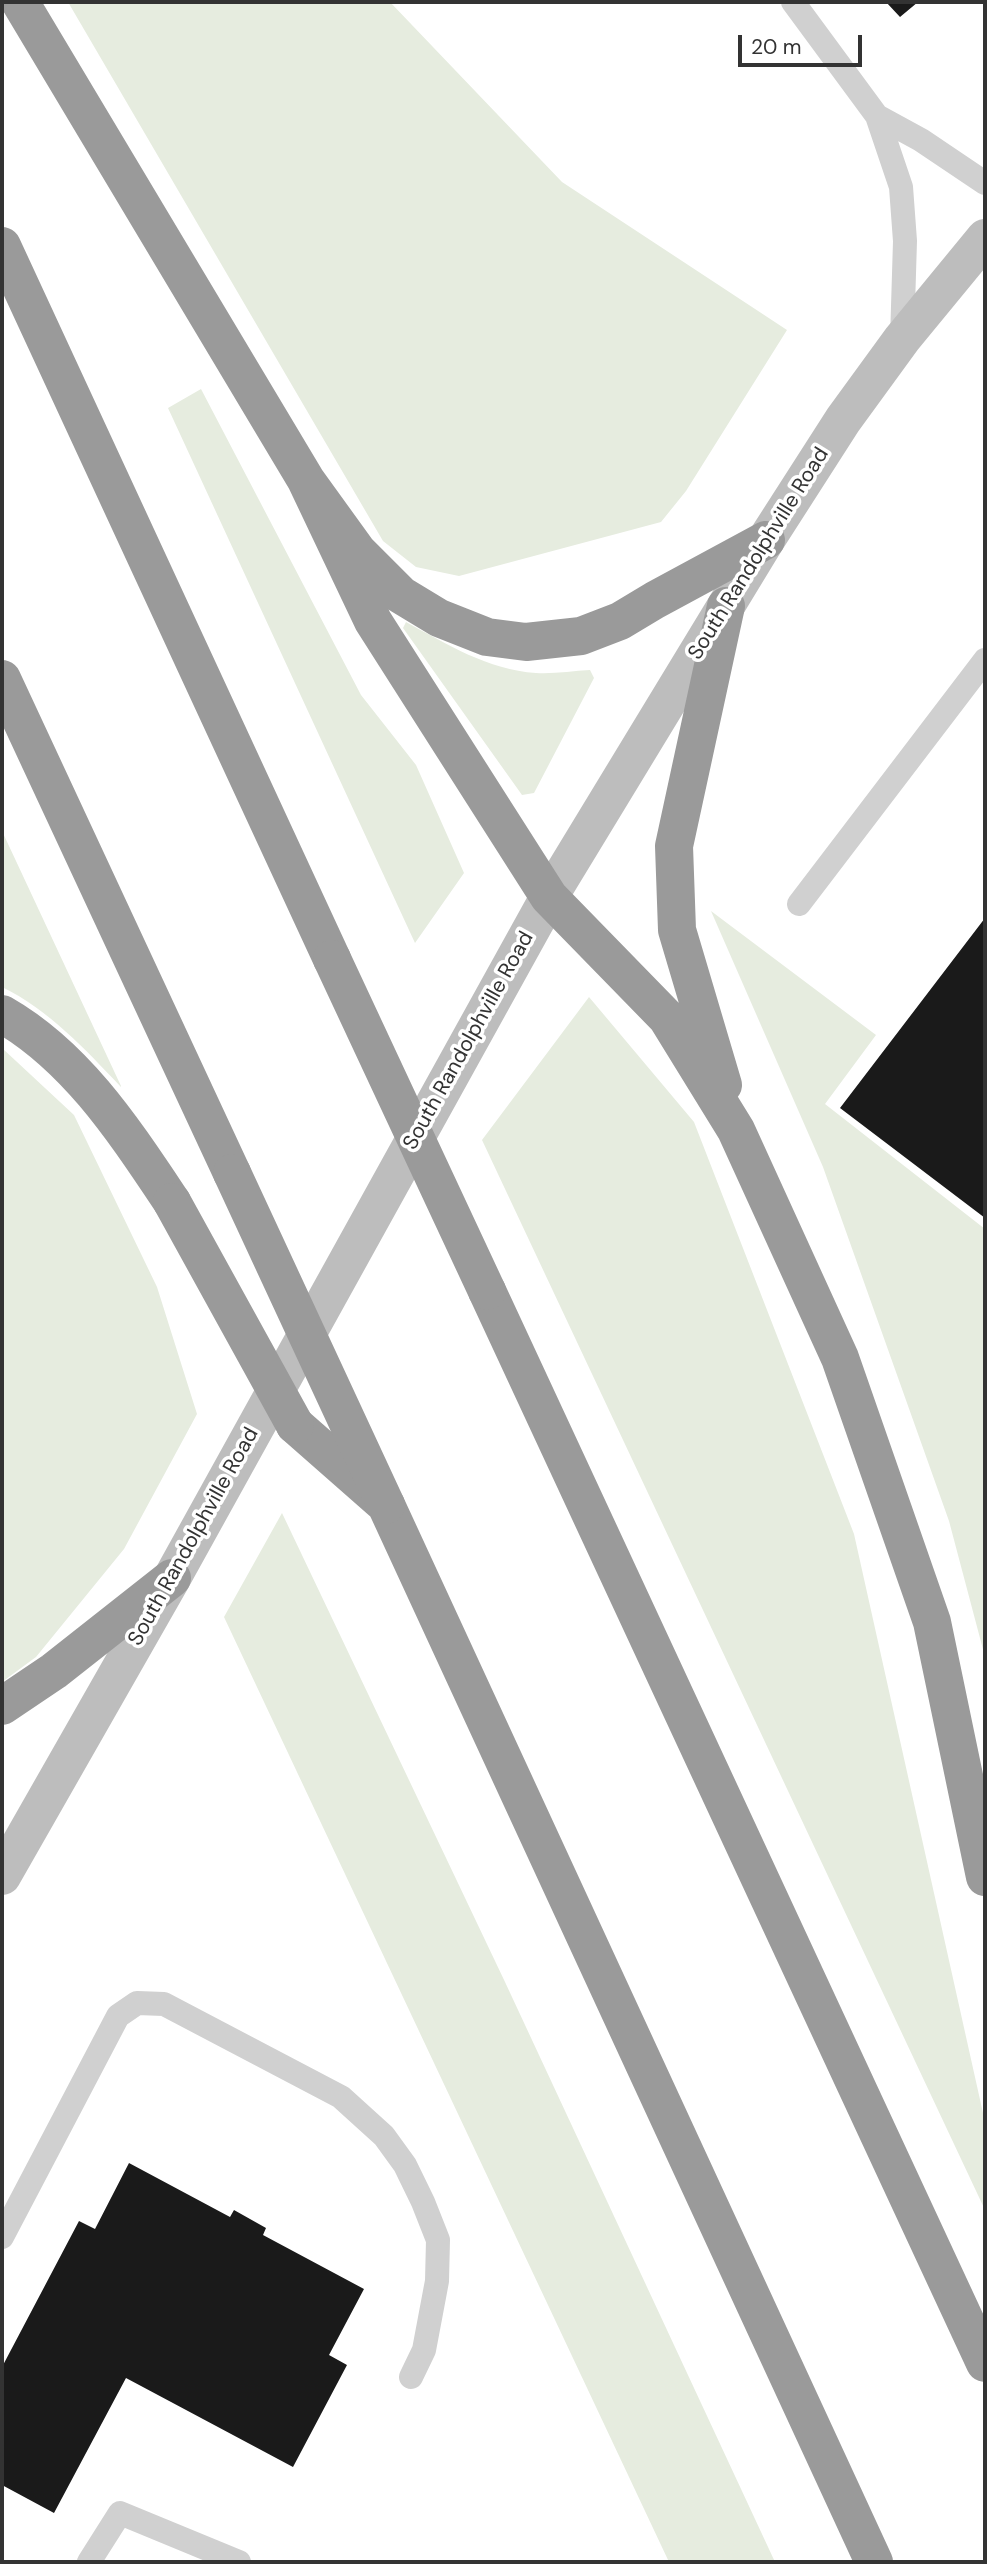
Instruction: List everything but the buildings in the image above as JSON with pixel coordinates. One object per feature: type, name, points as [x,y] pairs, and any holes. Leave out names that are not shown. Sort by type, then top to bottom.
[{"type":"highway","points":[[20,2],[306,480],[358,552],[401,595],[439,618],[487,637],[526,642],[581,636],[620,621],[766,540]]},
{"type":"highway","points":[[2,246],[985,2362]]},
{"type":"highway","points":[[306,480],[373,621],[549,897],[667,1018],[736,1130],[840,1358],[932,1622],[985,1877]]},
{"type":"highway","points":[[726,606],[674,846],[677,930],[736,1130]]},
{"type":"highway","points":[[2,679],[874,2562]]},
{"type":"highway","points":[[2,1014],[63,1060],[113,1115],[172,1202],[295,1425],[386,1505]]},
{"type":"highway","points":[[2,1706],[54,1671],[172,1578]]},
{"type":"main road","name":"South Randolphville Road","points":[[2,1876],[172,1578],[549,897],[766,540],[843,420],[902,339],[985,238]]},
{"type":"lane","points":[[793,2],[877,116],[901,187],[905,242],[902,339]]},
{"type":"lane","points":[[877,116],[921,140],[985,183]]},
{"type":"lane","points":[[799,904],[985,660]]},
{"type":"lane","points":[[2,2237],[118,2016],[137,2003],[164,2004],[341,2097],[384,2136],[405,2165],[424,2202],[438,2240],[437,2281],[424,2350],[411,2377]]},
{"type":"lane","points":[[89,2562],[120,2514],[239,2562]]},
{"type":"shaded area","points":[[68,2],[390,2],[562,182],[787,330],[686,491],[661,522],[459,576],[416,567],[383,541]]},
{"type":"shaded area","points":[[201,389],[361,695],[416,765],[464,873],[415,943],[168,408]]},
{"type":"shaded area","points":[[406,622],[468,655],[501,667],[536,673],[590,670],[594,678],[534,793],[522,795],[403,628]]},
{"type":"shaded area","points":[[2,831],[121,1087],[51,1019],[2,987]]},
{"type":"shaded area","points":[[711,911],[876,1035],[825,1104],[985,1229],[985,1657],[949,1521],[823,1167]]},
{"type":"shaded area","points":[[589,997],[694,1122],[854,1534],[985,2122],[985,2210],[482,1140]]},
{"type":"shaded area","points":[[2,1048],[74,1115],[157,1287],[197,1414],[124,1549],[36,1657],[2,1682]]},
{"type":"shaded area","points":[[282,1513],[505,1982],[775,2562],[669,2562],[224,1617]]}]
